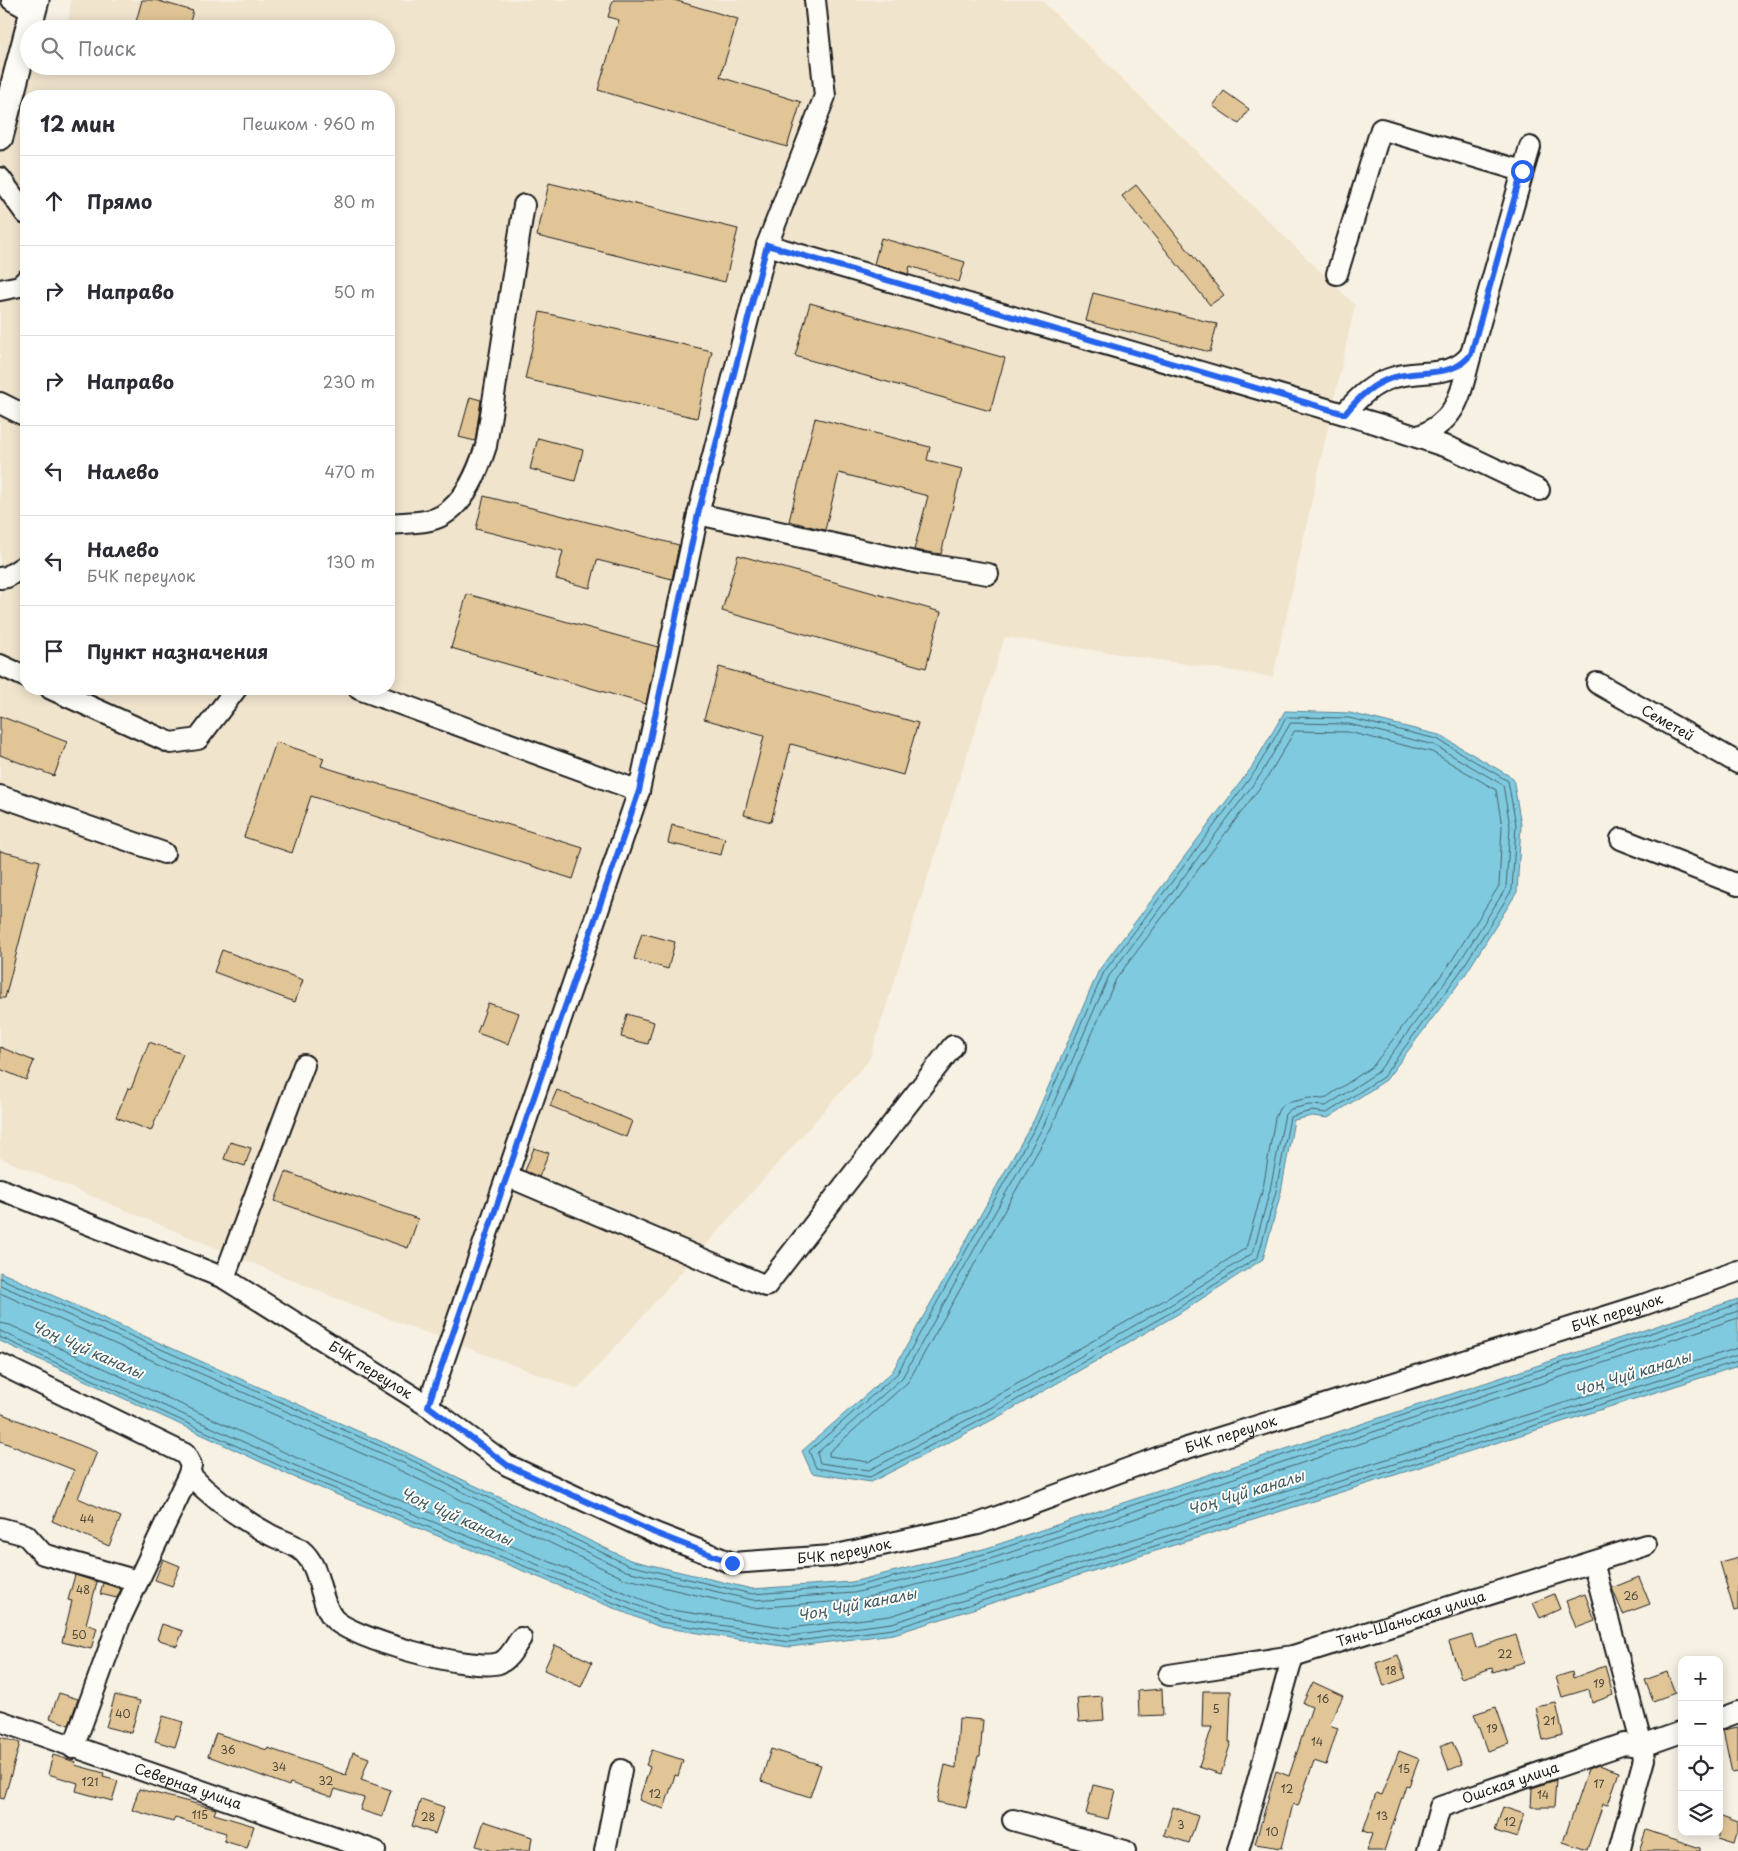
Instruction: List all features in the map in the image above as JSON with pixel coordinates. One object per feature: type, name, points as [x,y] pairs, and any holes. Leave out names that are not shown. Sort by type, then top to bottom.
[{"type":"main road","points":[[23,20],[26,4]]},
{"type":"main road","points":[[0,137],[20,35]]},
{"type":"street","points":[[428,1406],[639,791],[698,514],[767,245],[825,96],[816,0]]},
{"type":"street","points":[[1336,274],[1381,129],[1522,171]]},
{"type":"street","points":[[1416,436],[1436,429],[1455,407],[1530,147]]},
{"type":"street","points":[[0,178],[20,206]]},
{"type":"street","points":[[395,524],[425,521],[442,515],[458,501],[478,471],[486,446],[524,205]]},
{"type":"street","points":[[767,245],[1416,436],[1453,449],[1539,490]]},
{"type":"street","points":[[0,290],[20,286]]},
{"type":"street","points":[[1345,414],[1362,394],[1377,384],[1396,376],[1454,369],[1464,364],[1471,354]]},
{"type":"street","points":[[0,403],[20,413]]},
{"type":"street","points":[[698,514],[919,563],[988,574]]},
{"type":"street","points":[[3,577],[20,568]]},
{"type":"street","points":[[3,577],[20,581]]},
{"type":"street","points":[[0,665],[20,674]]},
{"type":"street","name":"Семетей","points":[[1597,684],[1738,762]]},
{"type":"street","points":[[64,695],[171,743],[198,739],[231,695]]},
{"type":"street","points":[[376,695],[639,791]]},
{"type":"street","points":[[0,796],[164,853]]},
{"type":"street","points":[[1621,839],[1738,885]]},
{"type":"street","points":[[507,1176],[766,1286],[953,1046]]},
{"type":"street","points":[[224,1278],[304,1065]]},
{"type":"street","name":"БЧК переулок","points":[[0,1189],[224,1278],[428,1406],[507,1465],[655,1533],[732,1563],[832,1556],[978,1524],[1168,1454],[1643,1305],[1738,1271]]},
{"type":"street","points":[[0,1364],[185,1454],[191,1465],[189,1474],[120,1619],[73,1748]]},
{"type":"street","points":[[189,1474],[208,1494],[232,1511],[268,1534],[304,1552],[312,1564],[332,1617],[342,1627],[387,1644],[436,1658],[489,1665],[500,1663],[506,1659],[521,1638]]},
{"type":"street","points":[[0,1528],[26,1535],[43,1554],[138,1581]]},
{"type":"street","name":"Тянь-Шаньская улица","points":[[1169,1675],[1293,1656],[1646,1545]]},
{"type":"street","points":[[1593,1562],[1633,1745],[1644,1759],[1619,1851]]},
{"type":"street","points":[[1238,1851],[1293,1656]]},
{"type":"street","points":[[1723,1718],[1738,1712]]},
{"type":"street","name":"Северная улица","points":[[0,1721],[73,1748],[375,1851]]},
{"type":"street","name":"Ошская улица","points":[[1428,1851],[1440,1807],[1633,1745],[1678,1733]]},
{"type":"street","points":[[605,1851],[621,1770]]},
{"type":"street","points":[[1012,1820],[1126,1851]]},
{"type":"shaded area","points":[[0,0],[48,20],[20,20],[20,75],[395,75],[395,20],[68,20],[71,0],[1041,0],[1355,305],[1273,677],[1005,637],[869,1060],[578,1389],[357,1307],[0,1158]]},
{"type":"water","points":[[1285,711],[1350,713],[1439,735],[1513,778],[1521,825],[1517,892],[1465,975],[1386,1080],[1328,1118],[1312,1116],[1294,1120],[1281,1192],[1263,1259],[1178,1314],[998,1417],[871,1482],[812,1473],[802,1451],[892,1372],[1034,1120],[1099,970],[1252,767]]},
{"type":"water","name":"Чоң Чүй каналы","points":[[0,1272],[405,1452],[630,1560],[752,1589],[852,1582],[987,1548],[1738,1299],[1738,1366],[894,1634],[789,1647],[660,1627],[289,1475],[0,1341]]},
{"type":"building","points":[[142,0],[155,0],[193,11],[190,20],[136,20]]},
{"type":"building","points":[[613,0],[674,0],[738,19],[720,77],[801,102],[787,147],[598,90],[619,20],[608,17]]},
{"type":"building","points":[[1224,91],[1249,109],[1239,124],[1213,106]]},
{"type":"building","points":[[549,183],[738,229],[725,282],[537,236]]},
{"type":"building","points":[[1136,185],[1224,295],[1210,305],[1122,196]]},
{"type":"building","points":[[881,238],[965,262],[959,282],[910,266],[908,274],[874,264]]},
{"type":"building","points":[[1093,293],[1217,324],[1210,352],[1086,321]]},
{"type":"building","points":[[810,303],[1005,358],[990,411],[795,356]]},
{"type":"building","points":[[540,312],[712,351],[697,418],[525,379]]},
{"type":"building","points":[[470,397],[481,400],[475,441],[459,437]]},
{"type":"building","points":[[815,418],[930,447],[927,460],[962,469],[941,554],[914,550],[928,496],[839,473],[825,530],[789,521]]},
{"type":"building","points":[[538,438],[583,450],[575,481],[530,469]]},
{"type":"building","points":[[484,496],[679,545],[672,579],[597,560],[590,588],[556,579],[563,551],[476,529]]},
{"type":"building","points":[[738,555],[941,612],[926,668],[722,611]]},
{"type":"building","points":[[467,594],[658,647],[646,704],[451,648]]},
{"type":"building","points":[[719,667],[918,723],[903,775],[791,744],[771,822],[744,815],[764,736],[704,719]]},
{"type":"building","points":[[0,716],[67,742],[54,776],[0,755]]},
{"type":"building","points":[[276,742],[324,758],[321,766],[583,848],[573,879],[311,796],[292,853],[244,837]]},
{"type":"building","points":[[672,825],[725,838],[721,855],[668,843]]},
{"type":"building","points":[[0,851],[40,861],[5,998],[0,998]]},
{"type":"building","points":[[642,933],[675,942],[668,969],[634,959]]},
{"type":"building","points":[[222,950],[303,980],[295,1002],[214,972]]},
{"type":"building","points":[[488,1003],[519,1013],[508,1044],[477,1033]]},
{"type":"building","points":[[627,1014],[654,1022],[648,1044],[621,1037]]},
{"type":"building","points":[[149,1042],[183,1054],[151,1131],[116,1117],[128,1088],[131,1089]]},
{"type":"building","points":[[0,1047],[34,1061],[26,1080],[0,1069]]},
{"type":"building","points":[[557,1090],[632,1121],[626,1137],[550,1106]]},
{"type":"building","points":[[230,1142],[251,1148],[245,1166],[224,1159]]},
{"type":"building","points":[[534,1148],[549,1153],[539,1177],[525,1171]]},
{"type":"building","points":[[286,1172],[418,1219],[408,1248],[275,1201]]},
{"type":"building","points":[[0,1413],[97,1452],[78,1498],[121,1517],[109,1546],[52,1521],[74,1470],[0,1441]]},
{"type":"building","points":[[1738,1557],[1738,1610],[1734,1611],[1720,1562]]},
{"type":"building","points":[[163,1559],[180,1566],[172,1586],[155,1580]]},
{"type":"building","points":[[75,1575],[97,1582],[86,1624],[97,1628],[91,1649],[62,1642],[72,1601],[68,1600]]},
{"type":"building","points":[[1639,1577],[1650,1604],[1623,1614],[1612,1588]]},
{"type":"building","points":[[103,1583],[121,1589],[117,1598],[100,1594]]},
{"type":"building","points":[[1554,1594],[1560,1609],[1540,1618],[1533,1603]]},
{"type":"building","points":[[1585,1594],[1595,1621],[1576,1628],[1566,1601]]},
{"type":"building","points":[[162,1624],[183,1631],[177,1646],[157,1639]]},
{"type":"building","points":[[1472,1635],[1476,1648],[1516,1635],[1524,1662],[1493,1672],[1492,1668],[1461,1678],[1449,1642]]},
{"type":"building","points":[[555,1645],[592,1662],[581,1687],[544,1670]]},
{"type":"building","points":[[1398,1655],[1406,1678],[1384,1686],[1376,1663]]},
{"type":"building","points":[[1605,1666],[1613,1695],[1592,1703],[1589,1689],[1562,1697],[1556,1677],[1572,1672],[1573,1678]]},
{"type":"building","points":[[1667,1672],[1675,1693],[1653,1701],[1645,1680]]},
{"type":"building","points":[[1313,1682],[1343,1696],[1329,1725],[1338,1728],[1326,1765],[1314,1761],[1298,1806],[1293,1804],[1282,1848],[1255,1844],[1276,1771],[1289,1776],[1312,1707],[1303,1703]]},
{"type":"building","points":[[1162,1689],[1163,1715],[1139,1716],[1138,1691]]},
{"type":"building","points":[[1203,1691],[1231,1691],[1229,1742],[1231,1742],[1221,1774],[1199,1767],[1212,1727],[1202,1727]]},
{"type":"building","points":[[59,1693],[78,1699],[69,1725],[50,1718]]},
{"type":"building","points":[[115,1695],[140,1701],[131,1733],[106,1727]]},
{"type":"building","points":[[1102,1696],[1104,1720],[1079,1722],[1077,1698]]},
{"type":"building","points":[[1556,1703],[1563,1735],[1543,1740],[1536,1707]]},
{"type":"building","points":[[1496,1707],[1509,1744],[1487,1751],[1474,1714]]},
{"type":"building","points":[[163,1716],[183,1722],[175,1747],[155,1741]]},
{"type":"building","points":[[959,1718],[983,1720],[980,1756],[978,1756],[966,1808],[937,1802],[945,1765],[956,1768]]},
{"type":"building","points":[[1738,1727],[1738,1772],[1732,1773],[1723,1730]]},
{"type":"building","points":[[216,1733],[267,1750],[268,1748],[346,1775],[353,1752],[369,1758],[361,1780],[391,1790],[382,1817],[360,1810],[364,1798],[335,1789],[332,1797],[290,1783],[289,1786],[208,1756]]},
{"type":"building","points":[[0,1737],[20,1743],[4,1799],[0,1798]]},
{"type":"building","points":[[1452,1741],[1462,1765],[1449,1770],[1440,1746]]},
{"type":"building","points":[[771,1749],[821,1765],[810,1797],[761,1781]]},
{"type":"building","points":[[652,1750],[683,1760],[678,1776],[675,1775],[664,1809],[639,1800],[650,1767],[646,1765]]},
{"type":"building","points":[[1399,1751],[1419,1759],[1409,1786],[1406,1785],[1384,1851],[1366,1851],[1372,1834],[1363,1831],[1376,1793],[1382,1795]]},
{"type":"building","points":[[53,1755],[76,1762],[75,1765],[104,1773],[103,1777],[118,1781],[112,1801],[76,1791],[78,1783],[48,1774]]},
{"type":"building","points":[[1599,1765],[1619,1772],[1608,1805],[1603,1804],[1587,1850],[1563,1842],[1588,1769]]},
{"type":"building","points":[[1556,1780],[1554,1807],[1531,1807],[1532,1788]]},
{"type":"building","points":[[1093,1785],[1115,1790],[1108,1819],[1086,1814]]},
{"type":"building","points":[[139,1789],[216,1809],[214,1814],[254,1826],[247,1848],[224,1841],[226,1833],[175,1818],[173,1822],[132,1810]]},
{"type":"building","points":[[421,1799],[444,1807],[435,1834],[412,1826]]},
{"type":"building","points":[[1173,1807],[1198,1816],[1189,1843],[1164,1835]]},
{"type":"building","points":[[1503,1807],[1524,1814],[1517,1838],[1495,1831]]},
{"type":"building","points":[[1723,1816],[1738,1822],[1738,1833],[1735,1843],[1719,1838],[1719,1836],[1723,1836]]},
{"type":"building","points":[[484,1821],[532,1837],[530,1851],[492,1851],[476,1846]]},
{"type":"building","points":[[1646,1830],[1700,1848],[1700,1851],[1639,1851]]},
{"type":"route","points":[[732,1563],[655,1533],[507,1465],[428,1406],[639,791],[698,514],[767,245],[1345,414],[1362,394],[1377,384],[1396,376],[1454,369],[1464,364],[1471,354],[1522,171]]}]
